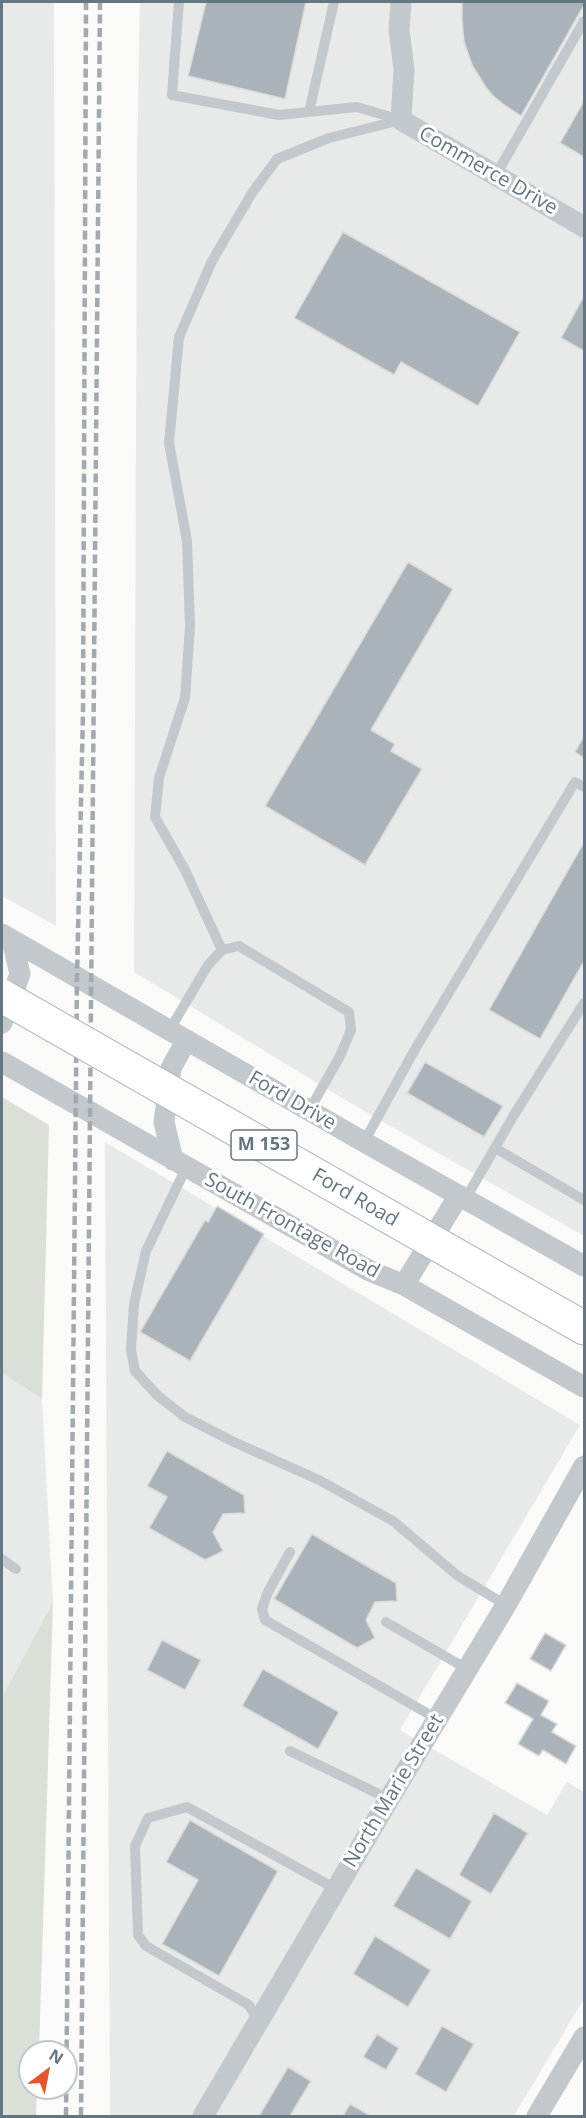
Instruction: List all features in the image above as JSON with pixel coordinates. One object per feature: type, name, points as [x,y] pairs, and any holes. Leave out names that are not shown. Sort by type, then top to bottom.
[{"type":"main road","name":"Ford Road","points":[[2,996],[585,1328]]},
{"type":"street","name":"Commerce Drive","points":[[401,2],[399,30],[404,69],[401,120],[585,226]]},
{"type":"street","name":"Ford Drive","points":[[7,937],[177,1036],[585,1266]]},
{"type":"street","points":[[2,1023],[21,974],[7,937]]},
{"type":"street","points":[[177,1036],[164,1122],[179,1164]]},
{"type":"street","name":"South Frontage Road","points":[[2,1062],[370,1271],[404,1285],[585,1388]]},
{"type":"street","points":[[404,1285],[463,1196]]},
{"type":"street","name":"North Marie Street","points":[[203,2116],[506,1605],[585,1466]]},
{"type":"street","points":[[537,2116],[585,2037]]},
{"type":"lane","points":[[178,2],[172,95],[279,115],[357,106],[401,120]]},
{"type":"lane","points":[[309,112],[334,2]]},
{"type":"lane","points":[[496,175],[585,21]]},
{"type":"lane","points":[[222,950],[185,870],[155,817],[159,778],[185,698],[190,626],[188,541],[169,443],[179,337],[212,261],[252,193],[277,159],[329,138],[401,120]]},
{"type":"lane","points":[[364,1142],[414,1051],[575,782],[585,787]]},
{"type":"lane","points":[[177,1036],[208,965],[222,950],[239,946],[349,1012],[351,1030],[340,1056],[309,1111]]},
{"type":"lane","points":[[463,1196],[585,1003]]},
{"type":"lane","points":[[495,1148],[585,1200]]},
{"type":"lane","points":[[179,1164],[146,1251],[134,1304],[131,1350],[135,1371],[157,1395],[185,1417],[319,1480],[393,1521],[458,1576],[506,1605]]},
{"type":"lane","points":[[290,1552],[268,1592],[262,1609],[265,1620],[437,1719]]},
{"type":"lane","points":[[2,1559],[16,1569]]},
{"type":"lane","points":[[386,1622],[467,1669]]},
{"type":"lane","points":[[290,1751],[389,1799]]},
{"type":"lane","points":[[258,2022],[249,2005],[146,1946],[138,1935],[135,1846],[148,1818],[187,1807],[336,1889]]},
{"type":"shaded area","points":[[2,2],[54,2],[56,926],[2,896]]},
{"type":"shaded area","points":[[140,2],[584,2],[584,1236],[352,1104],[134,972],[137,160]]},
{"type":"shaded area","points":[[2,1097],[49,1125],[42,1399],[2,1373]]},
{"type":"shaded area","points":[[105,1142],[580,1425],[400,1730],[547,1815],[567,1782],[584,1792],[584,1999],[514,2116],[110,2116]]},
{"type":"shaded area","points":[[2,1373],[42,1399],[53,1602],[2,1697]]},
{"type":"shaded area","points":[[53,1602],[39,2040],[18,2040],[18,2100],[37,2100],[36,2116],[2,2116],[2,1697]]},
{"type":"building","points":[[206,2],[306,2],[285,99],[188,76]]},
{"type":"building","points":[[462,2],[584,2],[521,116],[493,96],[472,65],[464,42]]},
{"type":"building","points":[[584,101],[584,157],[560,143]]},
{"type":"building","points":[[343,232],[520,332],[478,406],[401,362],[394,375],[294,318]]},
{"type":"building","points":[[584,296],[584,351],[561,338]]},
{"type":"building","points":[[408,562],[453,589],[371,730],[395,744],[391,751],[422,769],[365,865],[265,806]]},
{"type":"building","points":[[584,736],[584,758],[575,752]]},
{"type":"building","points":[[584,842],[584,961],[540,1039],[489,1010]]},
{"type":"building","points":[[425,1062],[503,1106],[484,1137],[407,1093]]},
{"type":"building","points":[[217,1206],[264,1234],[190,1361],[140,1332],[205,1220],[208,1222]]},
{"type":"building","points":[[167,1451],[244,1495],[245,1513],[223,1514],[213,1532],[223,1551],[205,1560],[149,1528],[167,1497],[147,1486]]},
{"type":"building","points":[[312,1534],[396,1583],[397,1601],[375,1602],[366,1620],[375,1638],[357,1648],[274,1599]]},
{"type":"building","points":[[545,1633],[566,1645],[551,1671],[530,1659]]},
{"type":"building","points":[[162,1640],[201,1660],[185,1690],[147,1670]]},
{"type":"building","points":[[263,1669],[339,1712],[318,1749],[242,1706]]},
{"type":"building","points":[[517,1683],[549,1701],[541,1715],[557,1724],[552,1732],[576,1746],[566,1764],[543,1750],[539,1756],[518,1744],[533,1719],[505,1703]]},
{"type":"building","points":[[494,1813],[528,1833],[491,1894],[459,1875]]},
{"type":"building","points":[[190,1820],[278,1871],[219,1976],[162,1944],[198,1880],[166,1862]]},
{"type":"building","points":[[416,1868],[472,1901],[450,1939],[393,1906]]},
{"type":"building","points":[[375,1936],[431,1970],[408,2007],[353,1974]]},
{"type":"building","points":[[442,2026],[474,2044],[446,2092],[415,2074]]},
{"type":"building","points":[[377,2034],[399,2048],[386,2070],[363,2057]]},
{"type":"building","points":[[288,2067],[311,2081],[290,2116],[259,2116]]},
{"type":"building","points":[[350,2104],[371,2116],[343,2116]]},
{"type":"railway","points":[[66,2116],[77,977],[83,713],[86,2]]},
{"type":"railway","points":[[81,2116],[100,2]]}]
